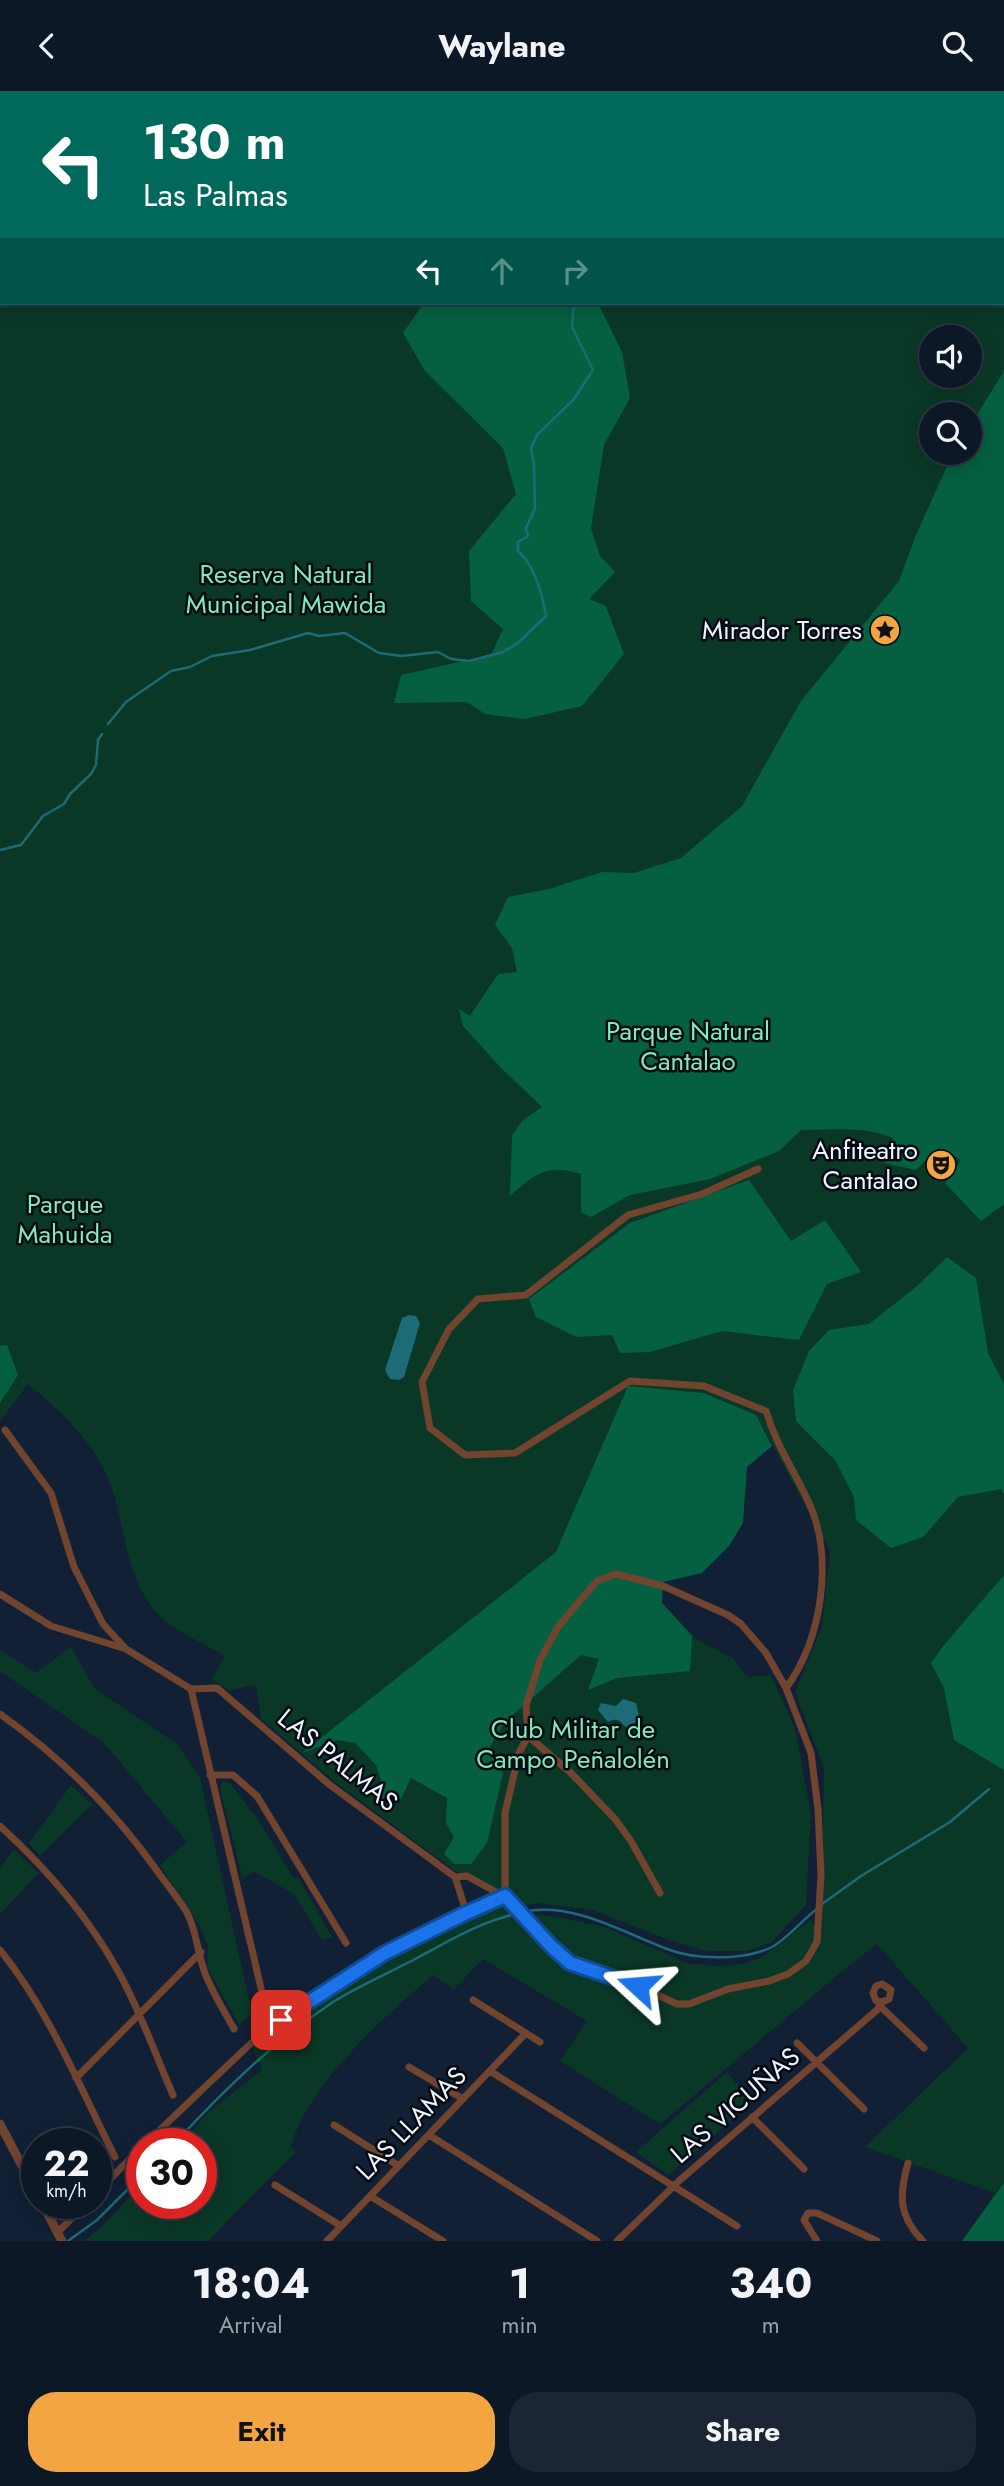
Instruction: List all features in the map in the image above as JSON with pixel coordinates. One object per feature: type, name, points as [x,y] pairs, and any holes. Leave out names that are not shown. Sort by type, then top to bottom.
[{"type":"street","points":[[758,1169],[702,1194],[628,1215],[526,1296],[478,1299],[449,1329],[422,1382],[430,1428],[465,1455],[515,1453],[630,1381],[704,1386],[766,1411],[775,1439],[810,1505],[824,1556],[816,1626],[796,1675],[786,1688]]},
{"type":"street","points":[[5,1430],[51,1493],[74,1567],[103,1624],[126,1649]]},
{"type":"street","points":[[616,1574],[663,1586],[728,1615],[751,1634],[766,1653],[786,1688],[811,1753],[818,1809],[821,1891],[817,1942],[806,1961],[788,1975],[728,1989],[689,2004],[677,2004],[638,1986],[570,1963],[505,1896],[505,1813],[519,1753],[528,1737],[526,1706],[540,1660],[558,1627],[597,1581],[616,1574]]},
{"type":"street","points":[[0,1594],[51,1626],[126,1649],[191,1689],[264,2001],[267,2028]]},
{"type":"street","name":"LAS PALMAS","points":[[191,1689],[217,1688],[330,1785],[455,1877],[467,1876],[505,1896]]},
{"type":"street","points":[[0,1714],[35,1739],[71,1771],[121,1825],[187,1913],[201,1952],[202,1966],[234,2029]]},
{"type":"street","points":[[528,1737],[571,1773],[615,1819],[631,1841],[660,1893]]},
{"type":"street","points":[[210,1775],[233,1775],[257,1796],[346,1943]]},
{"type":"street","points":[[0,1826],[40,1865],[79,1912],[119,1973],[173,2095]]},
{"type":"street","points":[[455,1877],[464,1905],[464,1914]]},
{"type":"street","points":[[160,2128],[267,2028],[385,1953],[505,1896]]},
{"type":"street","points":[[0,1950],[37,2001],[59,2040],[116,2157]]},
{"type":"street","points":[[76,2078],[201,1952]]},
{"type":"street","points":[[473,2000],[540,2042]]},
{"type":"street","name":"LAS VICUÑAS","points":[[617,2241],[673,2186],[881,2004],[924,2048]]},
{"type":"street","name":"LAS LLAMAS","points":[[327,2241],[526,2033]]},
{"type":"street","points":[[797,2043],[864,2109]]},
{"type":"street","points":[[409,2067],[463,2099]]},
{"type":"street","points":[[489,2071],[737,2226]]},
{"type":"street","points":[[752,2117],[804,2169]]},
{"type":"street","points":[[0,2124],[21,2164]]},
{"type":"street","points":[[334,2125],[399,2166]]},
{"type":"street","points":[[429,2135],[597,2241]]},
{"type":"street","points":[[112,2177],[126,2162]]},
{"type":"street","points":[[908,2163],[902,2191],[903,2212],[912,2230],[923,2241]]},
{"type":"street","points":[[275,2185],[341,2227]]},
{"type":"street","points":[[370,2196],[443,2241]]},
{"type":"street","points":[[817,2241],[804,2220],[808,2213],[817,2213],[877,2241]]},
{"type":"street","points":[[50,2219],[60,2238],[74,2219]]},
{"type":"green space","points":[[0,305],[1004,305],[1004,2241],[962,2241],[995,2193],[865,2147],[968,2048],[877,1944],[660,2124],[560,2061],[587,2021],[483,1959],[454,1989],[433,1975],[371,2031],[330,2076],[300,2123],[291,2147],[296,2152],[208,2241],[84,2241],[108,2219],[112,2219],[112,2215],[126,2201],[126,2219],[217,2219],[217,2128],[195,2128],[211,2110],[262,2070],[251,2043],[325,1991],[378,1959],[465,1915],[513,1896],[455,1871],[335,1782],[261,1719],[256,1684],[229,1691],[212,1679],[225,1656],[176,1628],[153,1609],[133,1569],[109,1480],[92,1449],[55,1408],[28,1384],[0,1421]],"holes":[[[704,1393],[756,1415],[830,1551],[822,1626],[795,1692],[824,1768],[821,1934],[810,1920],[763,1957],[743,1964],[715,1966],[687,1963],[602,1926],[532,1915],[523,1906],[539,1903],[592,1910],[672,1941],[707,1951],[747,1951],[772,1942],[806,1905],[811,1814],[795,1728],[771,1675],[747,1677],[733,1658],[697,1640],[656,1596]]]},
{"type":"green space","points":[[423,305],[599,305],[622,352],[630,398],[604,445],[591,528],[600,556],[615,572],[589,599],[606,606],[624,654],[582,706],[525,719],[485,714],[467,702],[394,703],[401,675],[491,655],[503,629],[471,601],[469,551],[516,494],[503,448],[425,371],[403,333]]},
{"type":"green space","name":"Parque Natural Cantalao","points":[[1004,371],[1004,1204],[981,1221],[945,1183],[961,1160],[938,1148],[916,1170],[884,1163],[893,1138],[848,1129],[801,1130],[779,1151],[710,1179],[630,1195],[591,1217],[581,1212],[581,1174],[570,1171],[551,1170],[534,1176],[510,1196],[512,1135],[523,1120],[542,1107],[500,1067],[463,1026],[459,1009],[470,1016],[498,974],[517,972],[512,948],[495,925],[508,897],[549,889],[602,872],[634,873],[681,858],[742,806],[801,701],[899,581],[948,465],[982,465],[982,407]]},
{"type":"green space","points":[[749,1180],[791,1241],[825,1220],[861,1272],[827,1284],[799,1340],[722,1331],[650,1352],[620,1353],[612,1335],[576,1337],[536,1317],[529,1299],[630,1223]]},
{"type":"green space","points":[[947,1257],[976,1278],[988,1353],[1004,1384],[1004,1494],[1001,1489],[958,1497],[923,1537],[891,1548],[856,1520],[854,1497],[835,1460],[796,1421],[793,1390],[809,1351],[829,1330],[869,1324],[916,1287]]},
{"type":"green space","points":[[7,1345],[18,1375],[0,1403],[0,1346]]},
{"type":"green space","points":[[628,1386],[704,1393],[756,1415],[772,1446],[747,1467],[743,1523],[729,1546],[702,1573],[663,1582],[662,1603],[692,1636],[690,1671],[617,1678],[588,1690],[599,1659],[581,1655],[505,1722],[489,1748],[503,1773],[487,1843],[471,1864],[454,1864],[444,1854],[454,1837],[446,1823],[447,1798],[411,1778],[401,1799],[380,1802],[382,1783],[376,1765],[355,1743],[338,1740],[302,1753],[556,1552]]},
{"type":"green space","points":[[1004,1575],[1004,1770],[954,1740],[944,1688],[931,1663]]},
{"type":"green space","points":[[71,1647],[95,1689],[177,1744],[200,1778],[252,2014],[239,2025],[207,1967],[208,1946],[199,1925],[160,1865],[187,1842],[104,1743],[0,1671],[0,1650],[36,1673]]},
{"type":"green space","points":[[223,1781],[230,1783],[258,1819],[294,1879],[298,1877],[332,1937],[322,1940],[294,1894],[255,1872],[242,1877],[220,1788]]},
{"type":"green space","points":[[71,1785],[92,1805],[40,1856],[29,1843]]},
{"type":"green space","points":[[14,1849],[39,1873],[0,1914],[0,1868]]},
{"type":"green space","points":[[727,2072],[752,2102],[669,2175],[636,2152]]},
{"type":"green space","points":[[1004,2183],[1004,2241],[962,2241]]},
{"type":"shaded area","points":[[416,1316],[420,1323],[404,1377],[399,1380],[390,1379],[385,1370],[402,1318]]},
{"type":"shaded area","points":[[623,1699],[636,1703],[642,1728],[639,1731],[630,1730],[618,1720],[608,1722],[598,1710],[601,1703],[616,1706]]},
{"type":"waterway","points":[[108,724],[126,702],[171,671],[190,667],[212,656],[250,650],[308,633],[319,636],[345,633],[379,653],[401,656],[438,652],[451,659],[469,661],[503,652],[518,643],[546,616],[533,572],[518,551],[518,542],[528,536],[526,528],[535,509],[531,448],[537,435],[574,399],[593,370],[572,327],[574,305]]},
{"type":"waterway","points":[[0,850],[21,845],[43,816],[64,804],[70,794],[91,774],[96,765],[98,740],[102,734]]},
{"type":"waterway","points":[[822,1904],[861,1876],[950,1822],[989,1789]]},
{"type":"waterway","points":[[523,1912],[541,1910],[578,1914],[682,1954],[735,1957],[772,1947],[817,1909]]},
{"type":"waterway","points":[[189,2128],[249,2068],[333,2002],[466,1932],[516,1914]]},
{"type":"waterway","points":[[68,2241],[97,2220],[126,2191]]},
{"type":"place","name":"Mirador Torres","points":[[885,630]]},
{"type":"place","name":"Anfiteatro Cantalao","points":[[941,1165]]},
{"type":"route","points":[[281,2020],[385,1953],[505,1896],[570,1963],[638,1986]]},
{"type":"park label","name":"Reserva Natural Municipal Mawida","points":[[286,588]]},
{"type":"park label","name":"Parque Mahuida","points":[[65,1218]]},
{"type":"park label","name":"Club Militar de Campo Peñalolén","points":[[573,1744]]}]
